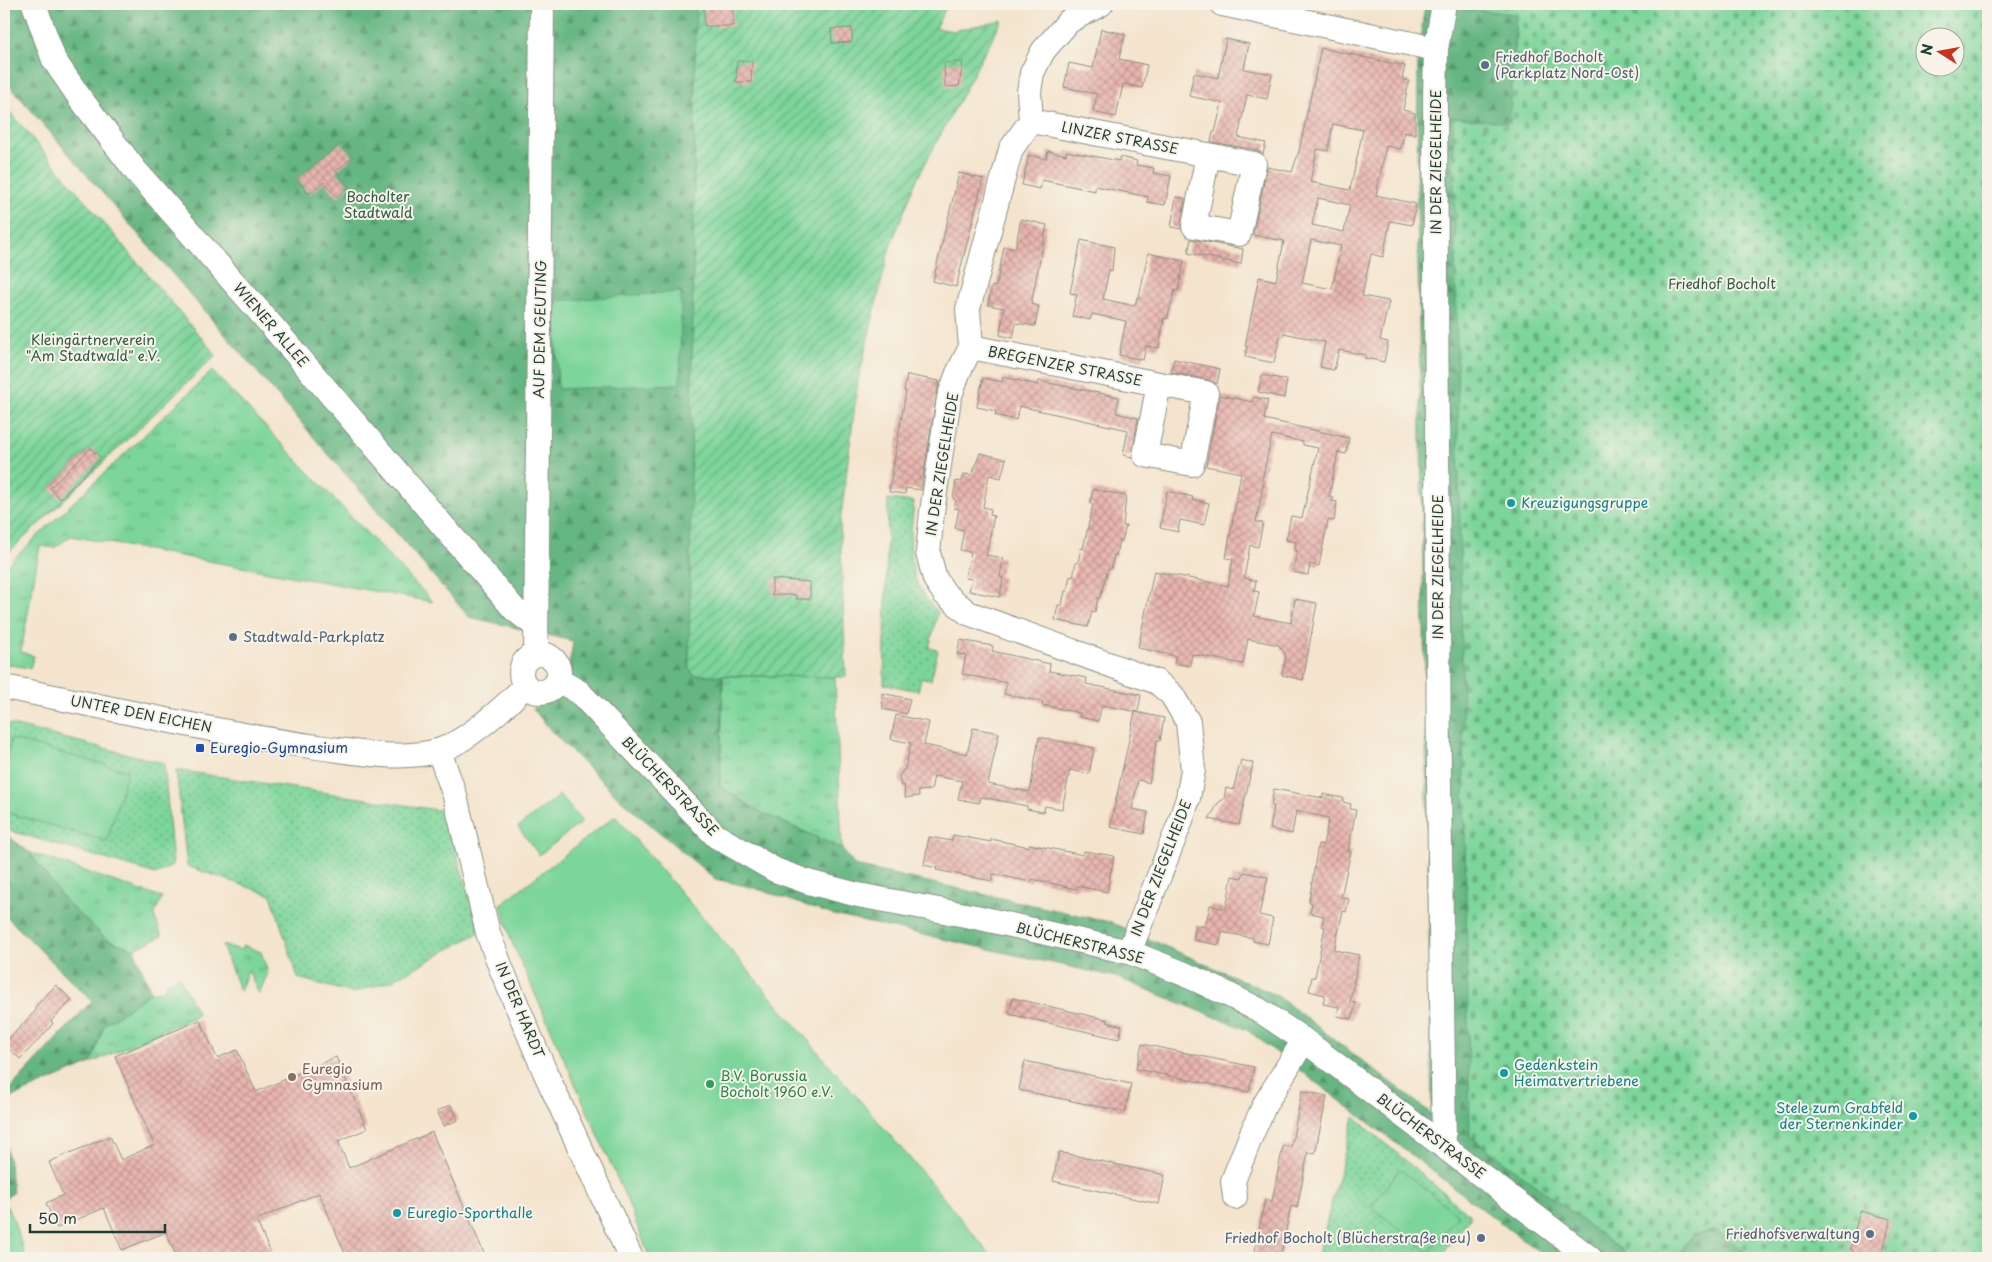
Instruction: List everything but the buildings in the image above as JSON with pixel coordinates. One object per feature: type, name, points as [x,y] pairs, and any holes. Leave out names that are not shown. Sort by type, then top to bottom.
[{"type":"street","name":"WIENER ALLEE","points":[[34,4],[54,60],[80,98],[136,170],[260,311],[515,610],[536,626]]},
{"type":"street","name":"AUF DEM GEUTING","points":[[536,653],[542,4]]},
{"type":"street","points":[[971,347],[968,309],[1011,149],[1031,121],[1029,92],[1032,73],[1043,50],[1069,21],[1101,4]]},
{"type":"street","points":[[1222,4],[1436,49]]},
{"type":"street","name":"IN DER ZIEGELHEIDE","points":[[1444,4],[1436,49],[1439,702],[1444,1146]]},
{"type":"street","name":"LINZER STRASSE","points":[[1031,121],[1208,155]]},
{"type":"street","name":"IN DER ZIEGELHEIDE","points":[[971,347],[958,373],[949,398],[932,512],[928,553],[934,579],[945,594],[968,613],[1157,682],[1172,695],[1188,722],[1193,770],[1188,798],[1129,952]]},
{"type":"street","name":"BREGENZER STRASSE","points":[[971,347],[1159,384]]},
{"type":"street","points":[[536,653],[546,654],[556,662],[559,674],[558,680],[550,690],[537,692],[525,686],[520,678],[520,668],[529,656],[536,653]]},
{"type":"street","name":"BLÜCHERSTRASSE","points":[[558,680],[579,692],[716,836],[744,854],[775,870],[808,882],[858,895],[976,917],[1129,952],[1182,973],[1224,993],[1259,1010],[1304,1040],[1590,1258]]},
{"type":"street","name":"UNTER DEN EICHEN","points":[[4,687],[204,727],[312,746],[378,755],[412,755],[439,751],[464,738],[510,702],[525,686]]},
{"type":"street","name":"IN DER HARDT","points":[[439,751],[454,796],[488,933],[545,1072],[631,1258]]},
{"type":"street","points":[[1235,1197],[1233,1181],[1255,1125],[1265,1104],[1304,1040]]},
{"type":"green space","name":"Bocholter Stadtwald","points":[[4,4],[696,4],[689,668],[694,675],[723,676],[720,786],[756,810],[842,849],[855,866],[1110,922],[1276,995],[1432,1114],[1417,202],[1418,56],[1425,4],[1440,4],[1464,9],[1516,14],[1510,124],[1454,117],[1470,1136],[1632,1258],[1547,1258],[1247,1030],[1116,977],[833,915],[755,888],[715,879],[621,800],[553,733],[533,709],[562,680],[569,663],[573,641],[469,617],[4,79]]},
{"type":"green space","points":[[696,4],[948,4],[935,28],[953,31],[1002,20],[916,181],[889,250],[858,381],[840,524],[846,677],[694,675],[689,668]]},
{"type":"green space","name":"Friedhof Bocholt","points":[[1465,4],[1988,4],[1988,1258],[1753,1258],[1716,1230],[1692,1236],[1676,1258],[1632,1258],[1470,1136],[1453,117],[1510,123],[1516,14],[1464,9]]},
{"type":"green space","name":"Kleingärtnerverein \"Am Stadtwald\" e.V.","points":[[4,105],[216,355],[4,557]]},
{"type":"green space","points":[[681,292],[680,384],[558,389],[555,301]]},
{"type":"green space","points":[[212,371],[433,602],[71,536],[54,548],[40,546],[21,652],[34,656],[30,668],[4,664],[4,568]]},
{"type":"green space","points":[[888,499],[914,502],[911,561],[919,587],[938,611],[929,648],[938,650],[931,680],[921,678],[918,691],[884,684]]},
{"type":"green space","points":[[723,676],[835,677],[842,849],[756,810],[720,786]]},
{"type":"green space","points":[[4,723],[164,763],[173,865],[156,874],[4,829]]},
{"type":"green space","points":[[11,739],[127,771],[107,841],[4,812],[4,767]]},
{"type":"green space","points":[[176,770],[444,811],[480,932],[391,981],[352,993],[298,978],[271,895],[187,866]]},
{"type":"green space","points":[[560,795],[582,822],[539,855],[518,827]]},
{"type":"green space","name":"B.V. Borussia Bocholt 1960 e.V.","points":[[615,816],[932,1184],[993,1258],[650,1258],[626,1198],[511,940],[501,904]]},
{"type":"green space","points":[[4,833],[29,852],[65,901],[106,939],[134,949],[151,992],[104,1025],[91,1063],[13,1097],[4,1105],[4,1095],[92,1001],[4,914]]},
{"type":"green space","points":[[29,852],[162,898],[154,915],[162,936],[134,949],[106,939],[65,901]]},
{"type":"green space","points":[[222,945],[241,950],[243,945],[261,952],[268,973],[259,994],[248,970],[240,992]]},
{"type":"green space","points":[[179,976],[198,1015],[91,1063],[104,1025],[151,992],[163,991],[167,982]]},
{"type":"green space","points":[[1354,1117],[1471,1216],[1440,1258],[1317,1258]]},
{"type":"green space","points":[[4,1127],[13,1193],[5,1198],[4,1197]]},
{"type":"green space","points":[[1400,1169],[1458,1215],[1429,1252],[1371,1207]]},
{"type":"green space","points":[[4,1201],[13,1219],[26,1258],[4,1258]]},
{"type":"green space","points":[[1716,1230],[1753,1258],[1676,1258],[1692,1236]]},
{"type":"place","name":"Friedhof Bocholt (Parkplatz Nord-Ost)","points":[[1485,65]]},
{"type":"place","name":"Kreuzigungsgruppe","points":[[1511,503]]},
{"type":"place","name":"Stadtwald-Parkplatz","points":[[233,637]]},
{"type":"place","name":"Euregio-Gymnasium","points":[[200,748]]},
{"type":"place","name":"Gedenkstein Heimatvertriebene","points":[[1504,1073]]},
{"type":"place","name":"Euregio Gymnasium","points":[[292,1077]]},
{"type":"place","name":"B.V. Borussia Bocholt 1960 e.V.","points":[[710,1084]]},
{"type":"place","name":"Stele zum Grabfeld der Sternenkinder","points":[[1913,1116]]},
{"type":"place","name":"Euregio-Sporthalle","points":[[397,1213]]},
{"type":"place","name":"Friedhofsverwaltung","points":[[1870,1234]]},
{"type":"place","name":"Friedhof Bocholt (Blücherstraße neu)","points":[[1481,1238]]}]
